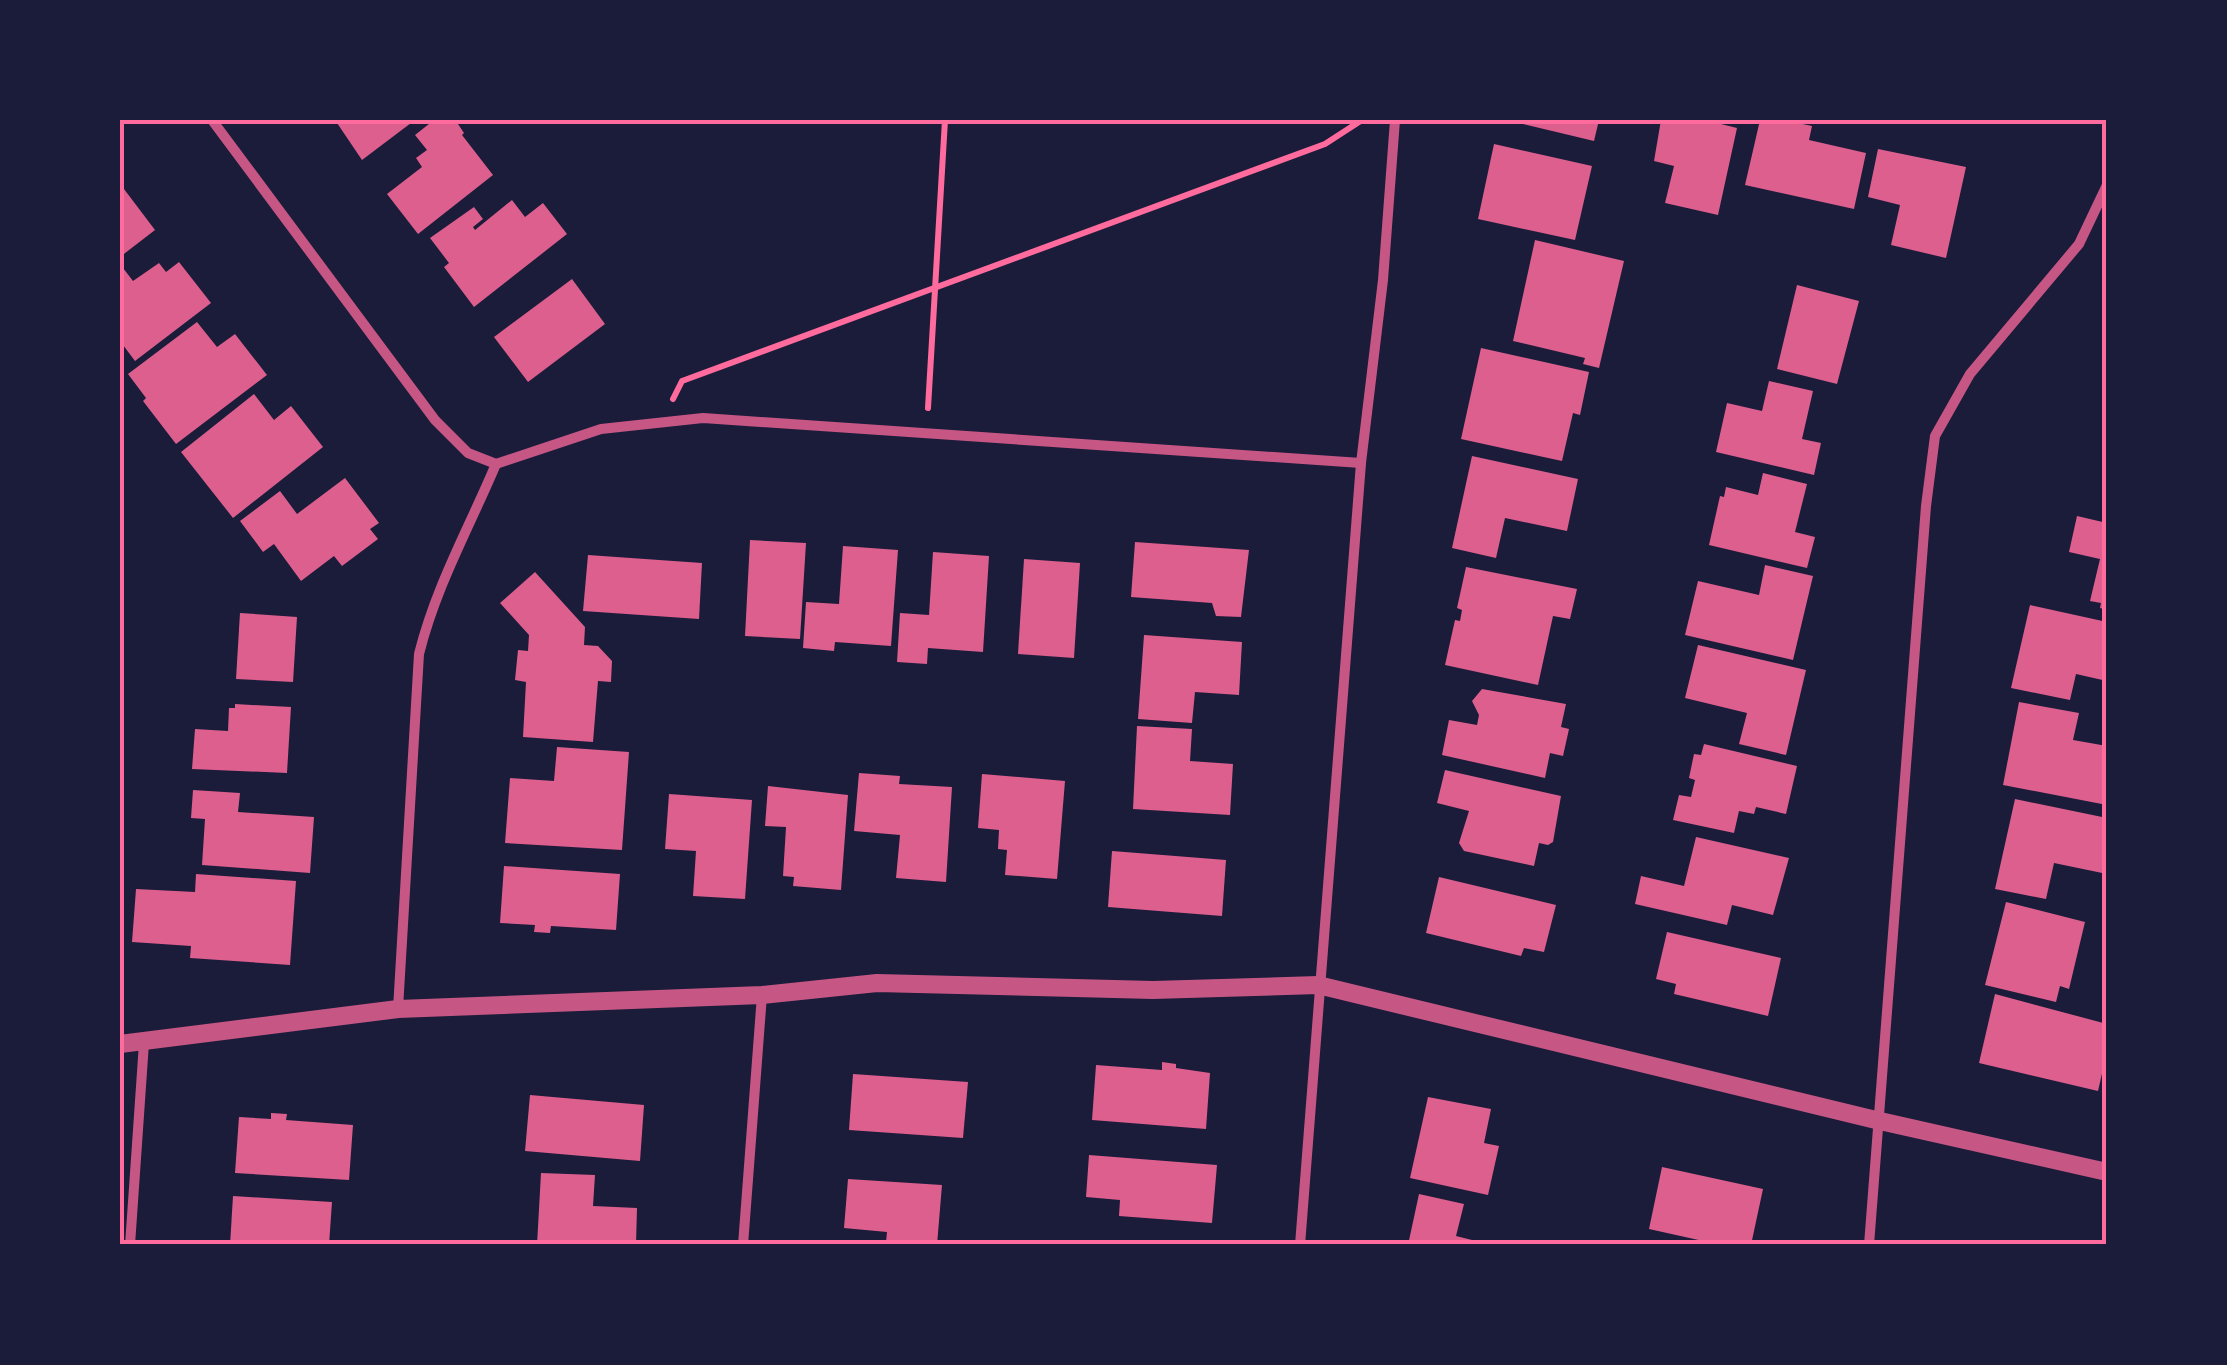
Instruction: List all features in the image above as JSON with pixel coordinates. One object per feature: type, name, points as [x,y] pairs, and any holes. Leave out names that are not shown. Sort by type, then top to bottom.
[{"type":"street","points":[[212,120],[435,420],[468,453],[496,464],[601,429],[703,418],[1361,463]]},
{"type":"street","points":[[1300,1245],[1361,463],[1383,280],[1395,120]]},
{"type":"street","points":[[1868,1245],[1923,540],[1935,436],[1970,374],[2078,244],[2107,185]]},
{"type":"street","points":[[398,1010],[419,654],[431,607],[496,464]]},
{"type":"street","points":[[120,1044],[398,1010],[762,994],[877,982],[1153,990],[1318,986],[2107,1172]]},
{"type":"street","points":[[743,1245],[762,994]]},
{"type":"street","points":[[130,1245],[144,1043]]},
{"type":"path","points":[[927,433],[946,120]]},
{"type":"path","points":[[662,421],[682,381],[1325,144],[1362,120]]},
{"type":"building","points":[[335,120],[415,120],[362,160]]},
{"type":"building","points":[[434,120],[463,120],[458,124],[462,135],[493,175],[418,234],[387,194],[422,167],[416,158],[427,150],[415,135]]},
{"type":"building","points":[[1506,120],[1599,120],[1594,141]]},
{"type":"building","points":[[1661,120],[1705,120],[1737,128],[1718,215],[1665,203],[1674,166],[1654,161]]},
{"type":"building","points":[[1760,120],[1812,126],[1809,140],[1866,153],[1854,209],[1745,185]]},
{"type":"building","points":[[1494,144],[1592,166],[1575,240],[1478,219]]},
{"type":"building","points":[[1878,149],[1966,167],[1946,258],[1891,245],[1900,205],[1868,197]]},
{"type":"building","points":[[124,189],[155,230],[120,257],[120,192]]},
{"type":"building","points":[[512,200],[525,217],[543,203],[567,234],[474,307],[444,267],[449,263],[430,238],[474,207],[483,219],[473,227],[475,230]]},
{"type":"building","points":[[1535,240],[1624,261],[1599,368],[1583,364],[1585,358],[1513,341]]},
{"type":"building","points":[[179,262],[211,303],[135,361],[120,341],[120,264],[133,281],[159,263],[166,272]]},
{"type":"building","points":[[572,279],[605,324],[528,382],[494,337]]},
{"type":"building","points":[[1797,285],[1859,301],[1837,384],[1777,369]]},
{"type":"building","points":[[197,322],[217,347],[235,334],[267,375],[176,444],[128,374]]},
{"type":"building","points":[[1481,348],[1589,372],[1580,415],[1573,413],[1562,461],[1461,439]]},
{"type":"building","points":[[1769,381],[1813,391],[1802,439],[1821,443],[1814,475],[1716,452],[1727,403],[1762,411]]},
{"type":"building","points":[[254,394],[274,420],[291,406],[323,447],[233,518],[181,452]]},
{"type":"building","points":[[1472,456],[1578,479],[1567,531],[1505,518],[1496,558],[1452,548]]},
{"type":"building","points":[[1763,473],[1807,484],[1795,532],[1815,537],[1807,568],[1709,545],[1720,496],[1724,497],[1726,487],[1758,495]]},
{"type":"building","points":[[345,478],[379,523],[370,529],[378,539],[342,566],[334,556],[301,581],[274,544],[263,552],[240,521],[280,491],[297,514]]},
{"type":"building","points":[[2077,516],[2107,523],[2107,610],[2100,608],[2101,603],[2090,601],[2100,559],[2069,552]]},
{"type":"building","points":[[750,540],[806,543],[800,639],[745,636]]},
{"type":"building","points":[[1135,542],[1249,550],[1241,617],[1216,616],[1212,603],[1131,597]]},
{"type":"building","points":[[843,546],[898,550],[891,646],[835,642],[834,651],[803,648],[806,602],[839,604]]},
{"type":"building","points":[[933,552],[989,556],[983,652],[928,648],[927,664],[897,662],[900,613],[929,615]]},
{"type":"building","points":[[588,555],[702,563],[699,619],[583,611]]},
{"type":"building","points":[[1024,559],[1080,563],[1074,658],[1018,654]]},
{"type":"building","points":[[1765,565],[1813,576],[1793,660],[1685,635],[1698,581],[1759,595]]},
{"type":"building","points":[[1466,567],[1577,589],[1570,619],[1553,616],[1538,685],[1445,665],[1455,620],[1460,621],[1462,610],[1457,608]]},
{"type":"building","points":[[535,572],[585,627],[584,645],[598,646],[612,661],[611,682],[598,681],[593,742],[523,737],[526,682],[515,680],[518,650],[528,651],[529,635],[500,603]]},
{"type":"building","points":[[2030,605],[2107,622],[2107,681],[2076,674],[2070,700],[2011,688]]},
{"type":"building","points":[[240,613],[297,617],[293,682],[236,679]]},
{"type":"building","points":[[1144,635],[1242,642],[1239,695],[1195,692],[1192,723],[1138,719]]},
{"type":"building","points":[[1698,645],[1806,670],[1786,755],[1739,744],[1747,713],[1685,698]]},
{"type":"building","points":[[1482,689],[1566,704],[1561,727],[1569,729],[1563,756],[1550,753],[1545,778],[1442,755],[1449,720],[1477,725],[1479,715],[1472,701]]},
{"type":"building","points":[[2019,702],[2079,713],[2073,740],[2107,746],[2107,805],[2003,785]]},
{"type":"building","points":[[235,704],[291,707],[287,773],[192,769],[195,729],[228,731],[229,708],[235,708]]},
{"type":"building","points":[[1137,726],[1192,729],[1190,761],[1233,764],[1230,815],[1133,809]]},
{"type":"building","points":[[1704,744],[1797,766],[1786,814],[1756,807],[1754,814],[1739,811],[1734,833],[1673,820],[1679,795],[1691,797],[1695,780],[1689,778],[1694,754],[1701,755]]},
{"type":"building","points":[[557,747],[629,752],[622,850],[505,843],[510,778],[554,781]]},
{"type":"building","points":[[1445,770],[1561,796],[1553,842],[1539,843],[1534,866],[1464,851],[1459,843],[1469,811],[1437,803]]},
{"type":"building","points":[[859,773],[900,776],[899,784],[952,787],[946,882],[896,878],[900,835],[854,831]]},
{"type":"building","points":[[982,774],[1065,781],[1057,879],[1005,875],[1007,850],[998,849],[999,830],[978,828]]},
{"type":"building","points":[[768,786],[848,795],[841,890],[793,886],[794,877],[783,876],[786,827],[765,826]]},
{"type":"building","points":[[193,790],[240,793],[238,812],[314,817],[310,873],[202,865],[205,819],[191,818]]},
{"type":"building","points":[[669,794],[752,800],[745,899],[693,896],[696,851],[665,849]]},
{"type":"building","points":[[2015,799],[2107,818],[2107,874],[2054,863],[2046,899],[1995,889]]},
{"type":"building","points":[[1696,837],[1789,858],[1773,915],[1732,905],[1727,925],[1635,904],[1641,876],[1684,886]]},
{"type":"building","points":[[1112,851],[1226,860],[1222,916],[1108,907]]},
{"type":"building","points":[[504,866],[620,874],[616,930],[551,926],[550,933],[534,932],[535,925],[500,923]]},
{"type":"building","points":[[196,874],[296,881],[290,965],[190,958],[191,946],[132,942],[136,889],[195,892]]},
{"type":"building","points":[[1439,877],[1556,905],[1544,952],[1524,948],[1521,956],[1426,933]]},
{"type":"building","points":[[2006,902],[2085,922],[2069,989],[2060,986],[2056,1002],[1985,985]]},
{"type":"building","points":[[1667,932],[1781,958],[1768,1016],[1674,994],[1676,984],[1656,979]]},
{"type":"building","points":[[1995,994],[2107,1024],[2107,1052],[2098,1091],[1979,1063]]},
{"type":"building","points":[[1162,1062],[1210,1073],[1206,1129],[1092,1120],[1096,1065],[1162,1070]]},
{"type":"building","points":[[853,1074],[968,1082],[963,1138],[849,1130]]},
{"type":"building","points":[[530,1095],[644,1105],[640,1161],[525,1151]]},
{"type":"building","points":[[1428,1097],[1491,1109],[1484,1143],[1499,1146],[1488,1195],[1410,1178]]},
{"type":"building","points":[[271,1113],[287,1114],[286,1120],[353,1125],[349,1180],[235,1173],[239,1117],[271,1119]]},
{"type":"building","points":[[1089,1155],[1217,1165],[1212,1223],[1119,1216],[1120,1200],[1086,1197]]},
{"type":"building","points":[[1662,1167],[1763,1189],[1751,1245],[1721,1245],[1649,1229]]},
{"type":"building","points":[[541,1173],[595,1175],[593,1206],[637,1208],[636,1245],[537,1245]]},
{"type":"building","points":[[848,1179],[942,1185],[937,1245],[886,1242],[887,1232],[844,1228]]},
{"type":"building","points":[[1419,1194],[1464,1204],[1456,1236],[1492,1245],[1408,1245]]},
{"type":"building","points":[[233,1196],[332,1202],[329,1245],[230,1245]]}]
